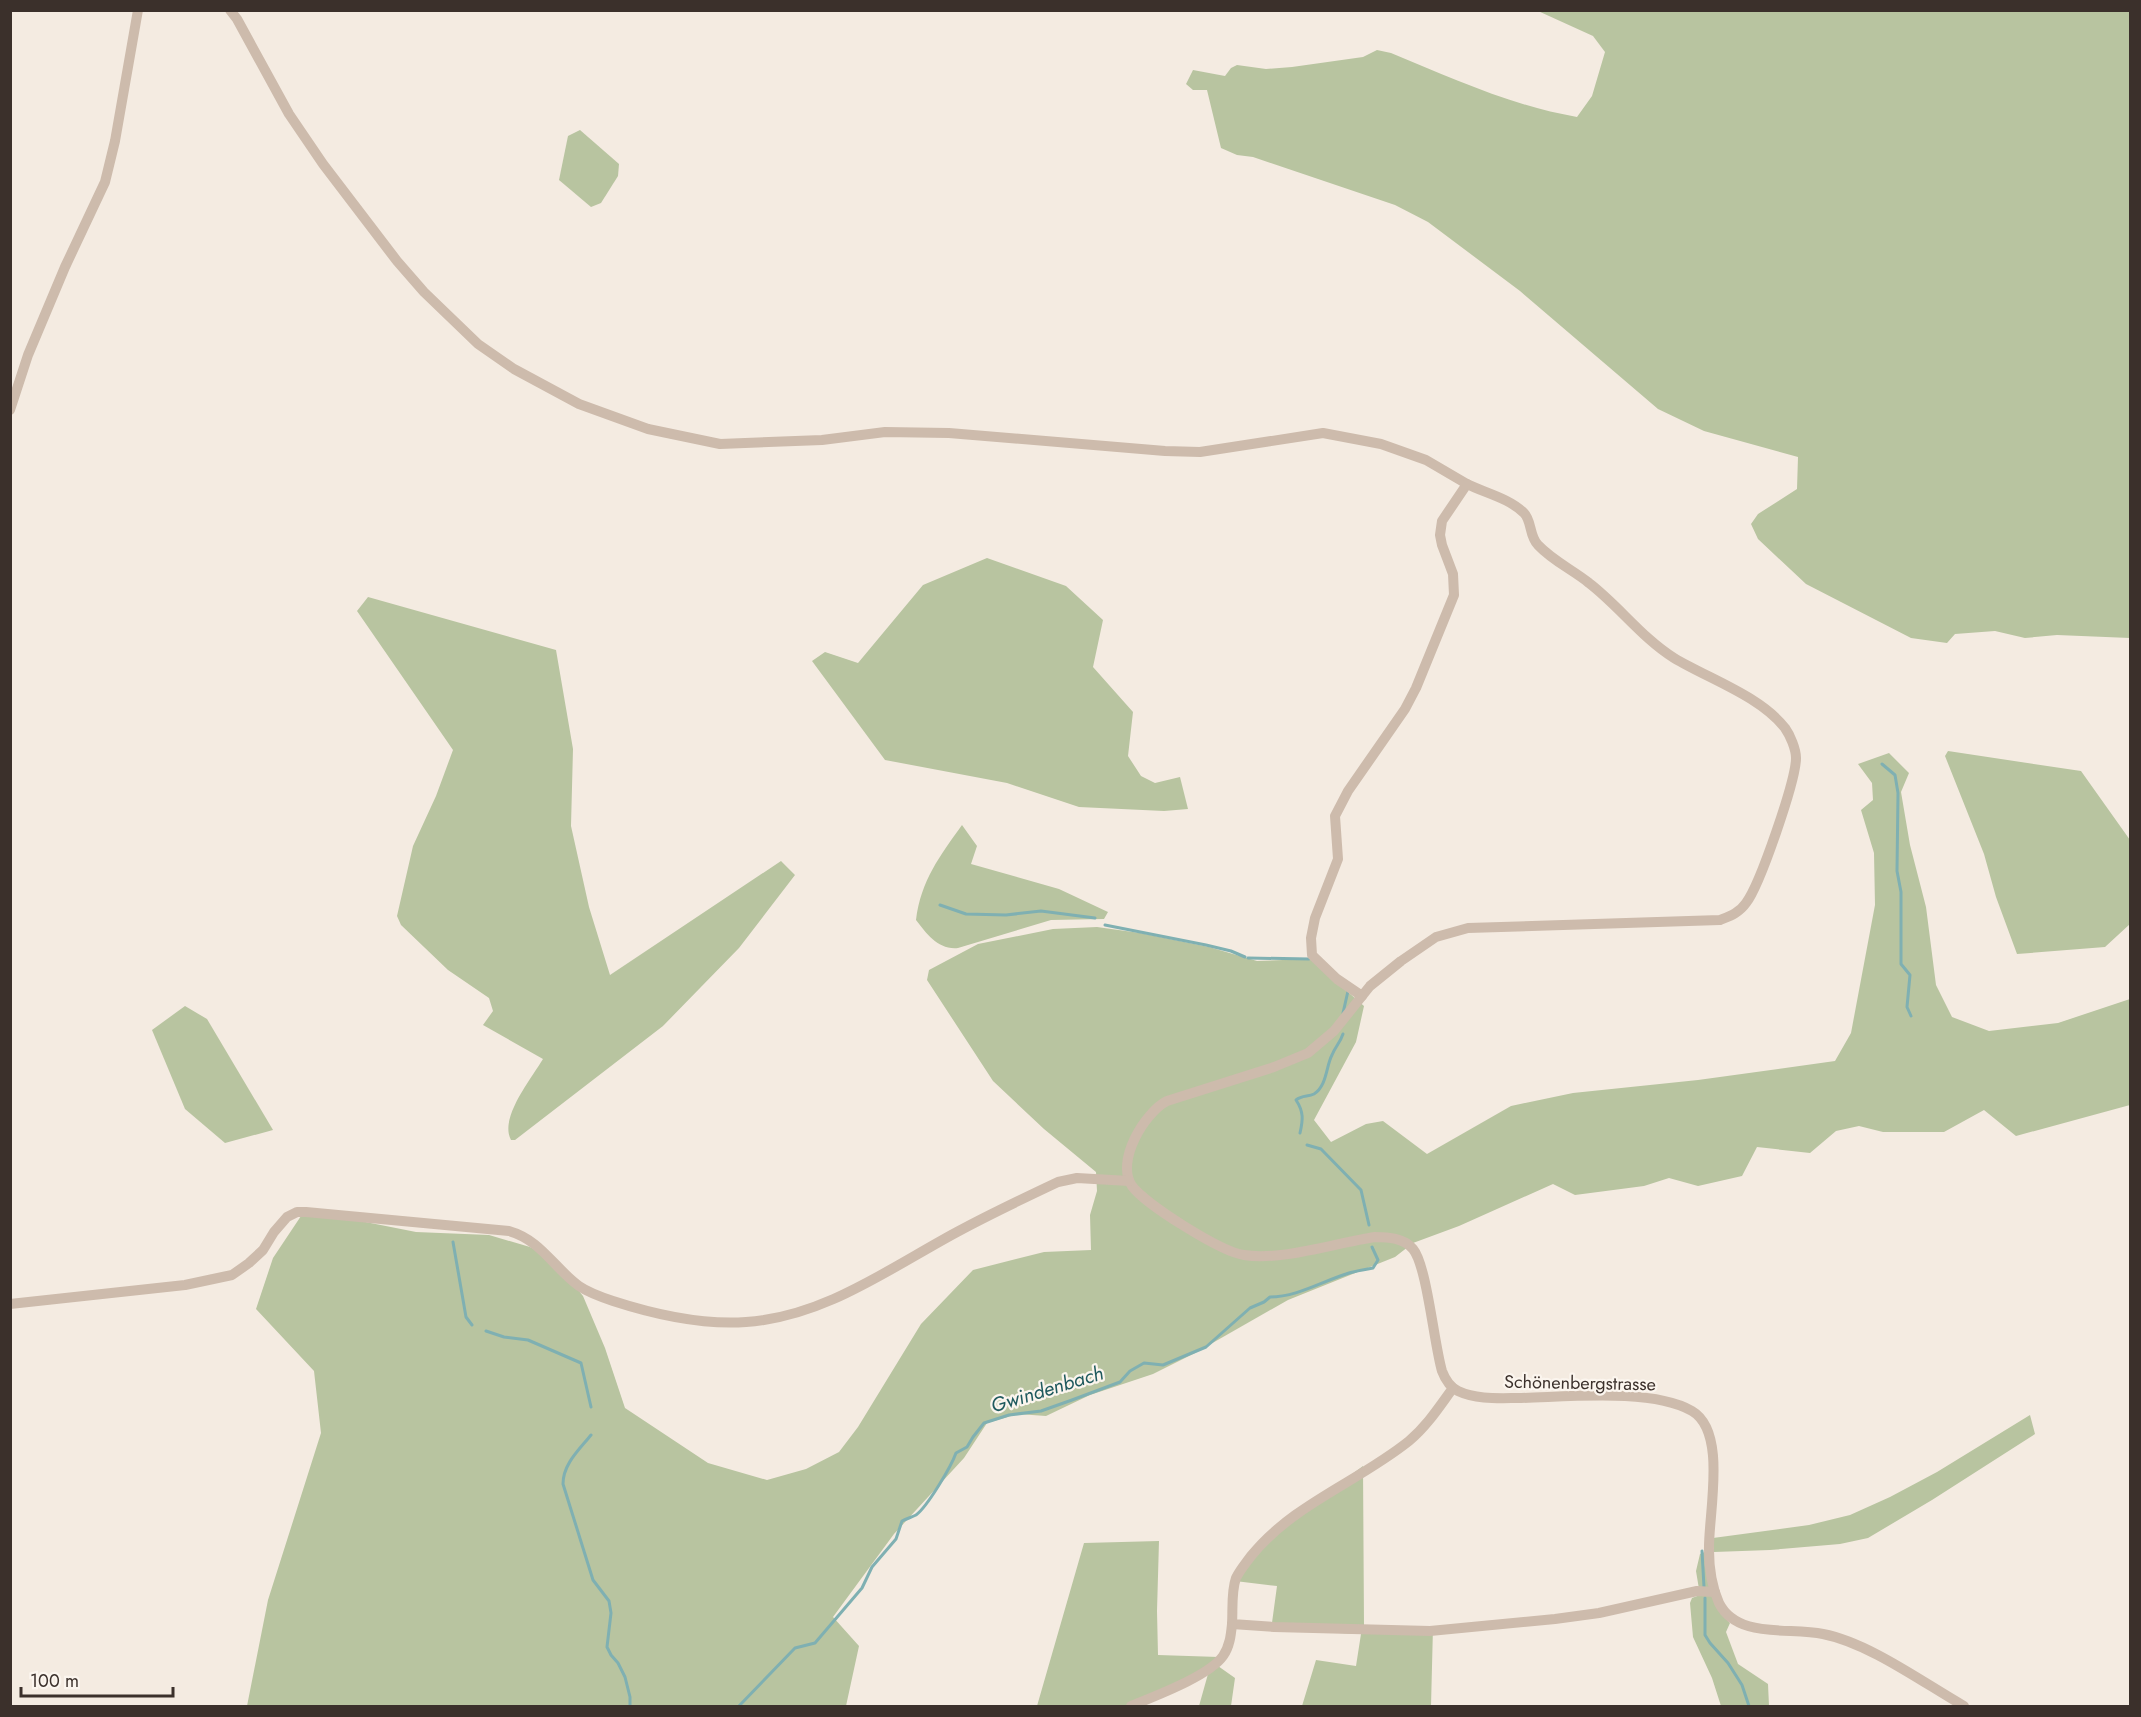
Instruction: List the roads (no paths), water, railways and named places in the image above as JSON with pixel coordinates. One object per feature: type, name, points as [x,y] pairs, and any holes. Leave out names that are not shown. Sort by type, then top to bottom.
[{"type":"street","points":[[10,410],[32,344],[105,182],[115,141],[138,10]]},
{"type":"street","points":[[230,10],[289,114],[323,164],[397,261],[424,292],[478,344],[513,369],[549,390],[610,416],[648,429],[720,444],[822,440],[885,432],[949,433],[1200,452],[1323,433],[1381,444],[1426,460],[1523,512],[1537,544],[1557,561],[1589,582],[1654,644],[1672,657],[1771,713],[1786,730],[1797,757],[1792,779],[1762,870],[1748,901],[1731,916],[1704,922],[1570,924],[1454,930],[1417,948],[1374,982],[1334,1031],[1308,1053],[1274,1067],[1167,1101],[1155,1108],[1142,1124],[1127,1167],[1132,1186],[1150,1203],[1204,1238],[1235,1253],[1266,1256],[1374,1237],[1392,1238],[1413,1249],[1420,1262],[1439,1363],[1444,1377],[1453,1388],[1427,1424],[1411,1439],[1316,1500],[1258,1547],[1240,1571],[1235,1582],[1232,1624],[1227,1649],[1215,1664],[1192,1678],[1131,1707]]},
{"type":"street","points":[[1362,996],[1337,979],[1312,955],[1311,938],[1315,918],[1338,859],[1335,816],[1348,790],[1405,709],[1416,688],[1454,595],[1453,574],[1440,535],[1442,521],[1467,484]]},
{"type":"street","points":[[10,1304],[185,1284],[232,1275],[263,1250],[287,1217],[297,1212],[306,1212],[509,1231],[533,1242],[576,1283],[594,1294],[646,1310],[687,1319],[748,1322],[790,1315],[826,1302],[955,1233],[1058,1182],[1077,1178],[1129,1181]]},
{"type":"street","name":"Schönenbergstrasse","points":[[1453,1388],[1466,1394],[1488,1398],[1642,1398],[1676,1405],[1694,1412],[1706,1424],[1712,1448],[1709,1551],[1715,1592],[1726,1614],[1737,1623],[1750,1627],[1809,1632],[1843,1640],[1883,1659],[1964,1707]]},
{"type":"street","points":[[1232,1624],[1430,1631],[1566,1618],[1697,1592],[1715,1592]]},
{"type":"waterway","points":[[1882,764],[1895,775],[1898,793],[1897,871],[1901,892],[1901,964],[1910,975],[1907,1007],[1911,1016]]},
{"type":"waterway","points":[[940,905],[966,914],[1006,915],[1041,911],[1095,918]]},
{"type":"waterway","points":[[1105,925],[1206,945],[1245,957]]},
{"type":"waterway","points":[[1248,958],[1309,959]]},
{"type":"waterway","points":[[1343,1013],[1348,991]]},
{"type":"waterway","points":[[1300,1133],[1302,1116],[1296,1100],[1314,1094],[1321,1086],[1333,1052],[1343,1034]]},
{"type":"waterway","name":"Gwindenbach","points":[[1307,1145],[1321,1149],[1361,1190],[1369,1225]]},
{"type":"waterway","points":[[453,1242],[466,1317],[472,1325]]},
{"type":"waterway","name":"Gwindenbach","points":[[739,1706],[795,1648],[815,1643],[862,1588],[872,1567],[896,1539],[902,1521],[921,1511],[956,1453],[967,1447],[984,1423],[1009,1415],[1041,1411],[1120,1382],[1130,1371],[1144,1363],[1163,1365],[1206,1347],[1250,1308],[1270,1297],[1289,1295],[1349,1273],[1373,1268],[1378,1260],[1372,1247]]},
{"type":"waterway","points":[[486,1331],[504,1337],[528,1340],[581,1363],[591,1407]]},
{"type":"waterway","points":[[591,1435],[569,1464],[563,1484],[593,1580],[609,1601],[611,1613],[607,1647],[625,1677],[630,1706]]},
{"type":"waterway","points":[[1702,1551],[1704,1587]]},
{"type":"waterway","points":[[1705,1598],[1705,1635],[1728,1663],[1742,1685],[1749,1706]]}]
